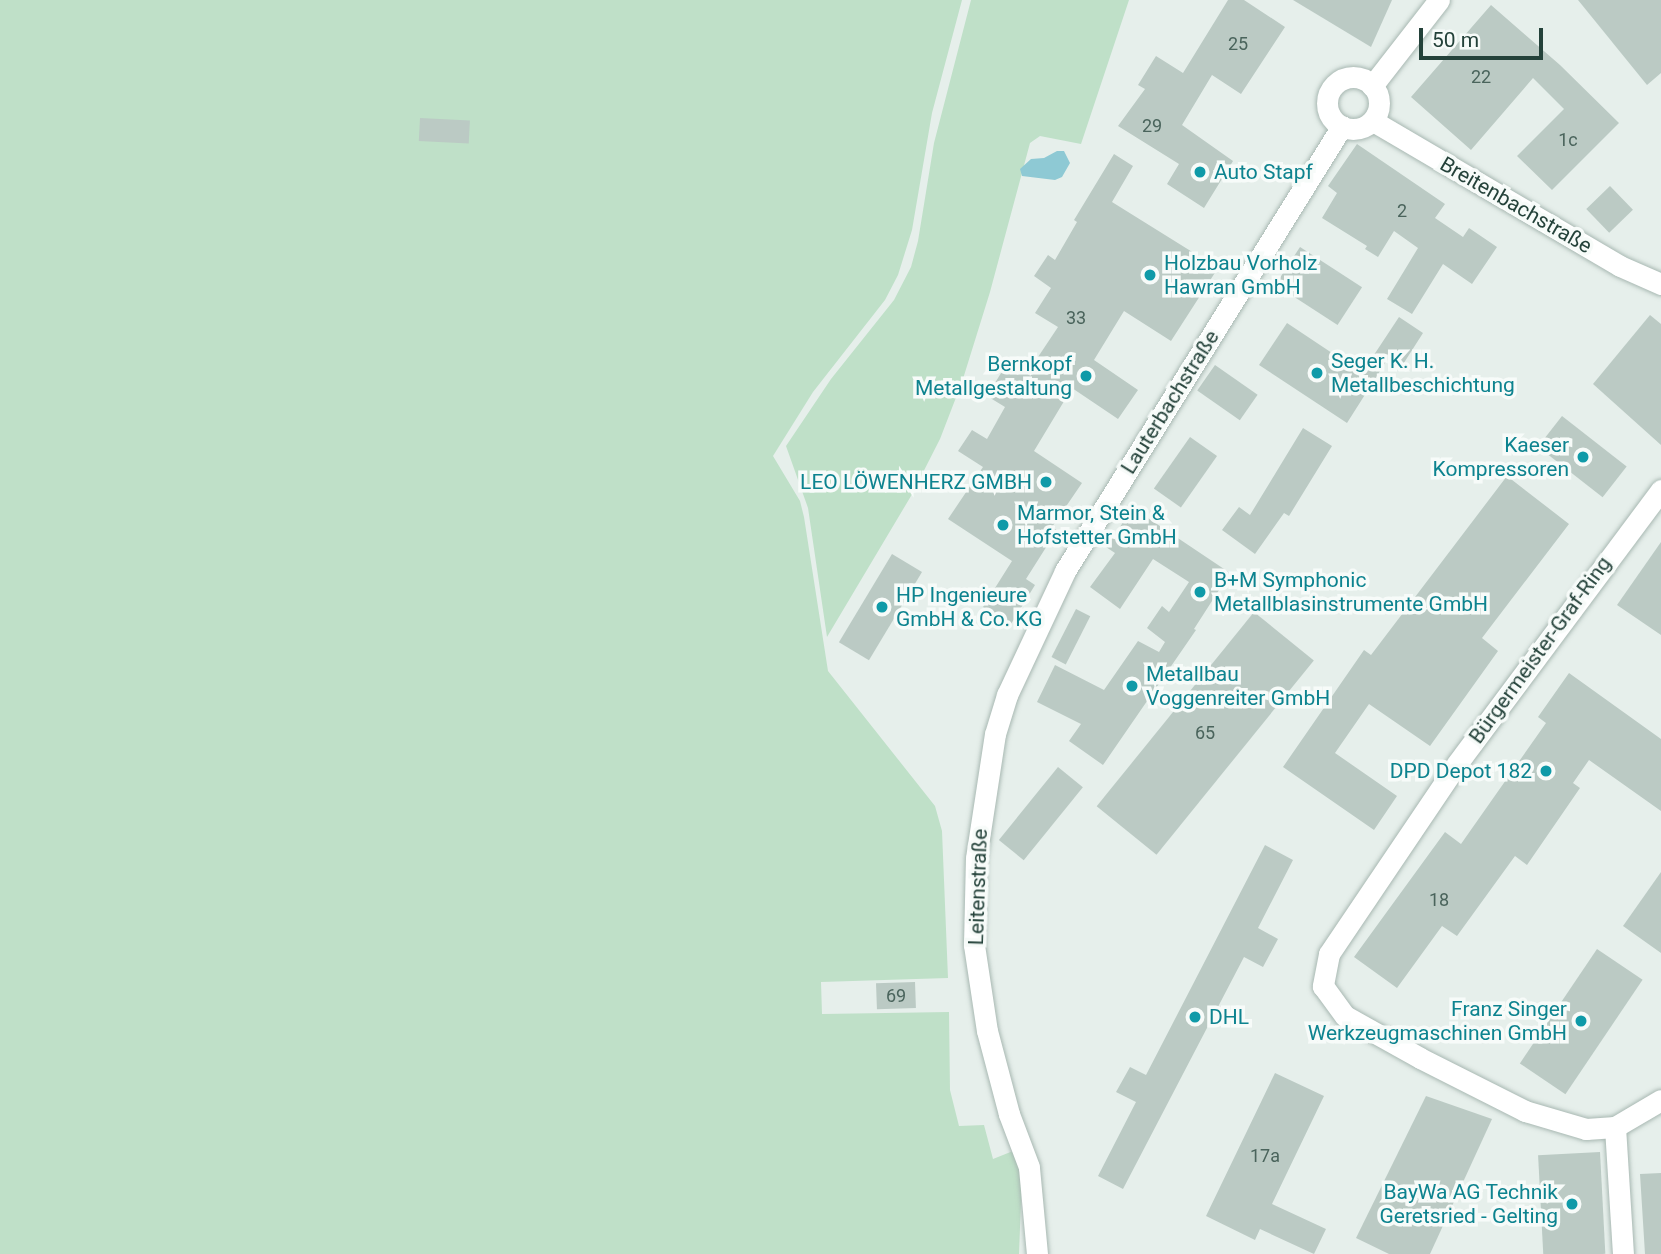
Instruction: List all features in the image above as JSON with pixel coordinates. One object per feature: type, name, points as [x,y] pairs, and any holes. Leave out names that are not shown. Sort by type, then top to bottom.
[{"type":"street","points":[[1373,86],[1439,0]]},
{"type":"street","points":[[1358,78],[1373,86],[1379,99],[1373,121],[1358,129],[1342,126],[1335,121],[1328,107],[1328,99],[1335,85],[1342,80],[1358,78]]},
{"type":"street","name":"Breitenbachstraße","points":[[1373,121],[1620,266],[1661,284]]},
{"type":"street","name":"Lauterbachstraße","points":[[1065,571],[1342,126]]},
{"type":"street","name":"Bürgermeister-Graf-Ring","points":[[1661,490],[1457,764],[1329,954],[1323,986],[1345,1016],[1420,1058],[1525,1111],[1586,1129],[1615,1127],[1661,1100]]},
{"type":"street","name":"Leitenstraße","points":[[1037,1254],[1029,1167],[1009,1114],[987,1031],[974,945],[976,858],[995,734],[1003,708],[1065,571]]},
{"type":"street","points":[[1615,1127],[1623,1254]]},
{"type":"green space","points":[[0,0],[962,0],[932,113],[912,230],[898,275],[885,300],[813,392],[773,456],[800,501],[828,671],[935,806],[942,831],[948,978],[821,982],[822,1014],[949,1012],[950,1090],[959,1126],[984,1125],[993,1159],[1023,1147],[1019,1254],[0,1254]]},
{"type":"green space","points":[[971,0],[1129,0],[1081,144],[1040,136],[1030,143],[990,292],[962,382],[940,439],[911,496],[827,637],[808,508],[786,446],[831,379],[894,300],[911,267],[918,241],[934,143]]},
{"type":"water","points":[[1057,151],[1064,151],[1070,163],[1062,177],[1055,180],[1022,176],[1020,169],[1031,159],[1044,158]]},
{"type":"building","points":[[1228,0],[1244,0],[1285,27],[1241,94],[1212,75],[1182,125],[1233,161],[1204,208],[1167,184],[1179,164],[1118,126],[1145,89],[1138,85],[1156,56],[1183,73]]},
{"type":"building","points":[[1293,0],[1392,0],[1371,47]]},
{"type":"building","points":[[1578,0],[1661,0],[1661,73],[1647,85]]},
{"type":"building","points":[[1491,5],[1560,65],[1619,123],[1552,190],[1517,156],[1564,109],[1533,78],[1471,150],[1411,97]]},
{"type":"building","points":[[420,118],[470,121],[469,144],[419,141]]},
{"type":"building","points":[[1357,144],[1445,204],[1435,218],[1463,237],[1469,228],[1497,247],[1472,284],[1443,264],[1412,314],[1387,299],[1418,248],[1394,231],[1378,257],[1365,249],[1367,246],[1322,218],[1337,193],[1328,186]]},
{"type":"building","points":[[1114,154],[1133,166],[1112,202],[1218,268],[1171,341],[1124,311],[1094,360],[1138,390],[1118,419],[1072,388],[1034,451],[1082,483],[1052,527],[1057,530],[1026,579],[1035,585],[1011,624],[983,607],[1012,561],[948,519],[983,467],[958,451],[972,430],[987,439],[1005,407],[987,396],[1009,360],[1028,372],[1058,327],[1035,313],[1051,288],[1034,276],[1048,255],[1055,260],[1077,222],[1074,220]]},
{"type":"building","points":[[1610,186],[1633,210],[1609,233],[1586,209]]},
{"type":"building","points":[[1300,247],[1362,287],[1338,325],[1275,285]]},
{"type":"building","points":[[1650,315],[1661,324],[1661,445],[1593,384]]},
{"type":"building","name":"Seger K. H. Metallbeschichtung","points":[[1399,317],[1423,333],[1400,369],[1387,360],[1347,423],[1259,365],[1287,323],[1362,373]]},
{"type":"building","points":[[1215,365],[1258,395],[1240,420],[1197,390]]},
{"type":"building","name":"Kaeser Kompressoren","points":[[1562,416],[1627,466],[1603,497],[1538,447]]},
{"type":"building","points":[[1303,428],[1332,446],[1289,516],[1284,513],[1255,554],[1222,530],[1239,507],[1250,515]]},
{"type":"building","points":[[1190,437],[1217,456],[1181,508],[1154,489]]},
{"type":"building","points":[[1507,476],[1569,524],[1482,638],[1498,651],[1430,746],[1369,704],[1335,753],[1397,796],[1374,830],[1283,767],[1364,650],[1371,655]]},
{"type":"building","points":[[1133,508],[1230,573],[1194,629],[1196,630],[1103,765],[1069,741],[1081,724],[1037,702],[1055,665],[1104,690],[1138,641],[1159,652],[1165,642],[1147,628],[1162,606],[1169,612],[1189,582],[1153,559],[1120,609],[1090,587],[1115,553],[1106,547]]},
{"type":"building","points":[[1661,542],[1661,635],[1617,605]]},
{"type":"building","name":"HP Ingenieure GmbH & Co. KG","points":[[892,554],[922,572],[869,660],[839,642]]},
{"type":"building","points":[[1076,609],[1090,616],[1066,664],[1051,657]]},
{"type":"building","points":[[1254,612],[1314,660],[1157,855],[1097,806]]},
{"type":"building","points":[[1569,673],[1661,739],[1661,811],[1589,760],[1573,783],[1580,788],[1527,865],[1515,856],[1457,936],[1442,926],[1397,988],[1354,957],[1445,832],[1461,844],[1546,723],[1538,717]]},
{"type":"building","points":[[1058,767],[1083,787],[1024,860],[999,840]]},
{"type":"building","name":"DHL","points":[[1265,845],[1293,860],[1258,928],[1278,939],[1263,967],[1244,957],[1123,1189],[1098,1176],[1136,1102],[1116,1092],[1130,1067],[1146,1075]]},
{"type":"building","points":[[1661,872],[1661,953],[1623,926]]},
{"type":"building","name":"Franz Singer Werkzeugmaschinen GmbH","points":[[1597,949],[1643,980],[1565,1094],[1520,1063]]},
{"type":"building","points":[[915,982],[916,1008],[877,1009],[876,983]]},
{"type":"building","points":[[1275,1073],[1324,1096],[1272,1204],[1326,1229],[1314,1254],[1260,1229],[1255,1240],[1206,1216]]},
{"type":"building","points":[[1426,1096],[1492,1119],[1430,1254],[1389,1254],[1356,1238]]},
{"type":"building","name":"BayWa AG Technik Geretsried - Gelting","points":[[1600,1152],[1605,1254],[1543,1254],[1538,1155]]},
{"type":"building","points":[[1661,1173],[1661,1254],[1645,1254],[1640,1174]]},
{"type":"place","name":"Auto Stapf","points":[[1200,172]]},
{"type":"place","name":"Holzbau Vorholz Hawran GmbH","points":[[1150,275]]},
{"type":"place","name":"Seger K. H. Metallbeschichtung","points":[[1317,373]]},
{"type":"place","name":"Bernkopf Metallgestaltung","points":[[1086,376]]},
{"type":"place","name":"Kaeser Kompressoren","points":[[1583,457]]},
{"type":"place","name":"LEO LÖWENHERZ GMBH","points":[[1046,482]]},
{"type":"place","name":"Marmor, Stein & Hofstetter GmbH","points":[[1003,525]]},
{"type":"place","name":"B+M Symphonic Metallblasinstrumente GmbH","points":[[1200,592]]},
{"type":"place","name":"HP Ingenieure GmbH & Co. KG","points":[[882,607]]},
{"type":"place","name":"Metallbau Voggenreiter GmbH","points":[[1132,686]]},
{"type":"place","name":"DPD Depot 182","points":[[1546,771]]},
{"type":"place","name":"DHL","points":[[1195,1017]]},
{"type":"place","name":"Franz Singer Werkzeugmaschinen GmbH","points":[[1581,1021]]},
{"type":"place","name":"BayWa AG Technik Geretsried - Gelting","points":[[1572,1204]]}]
